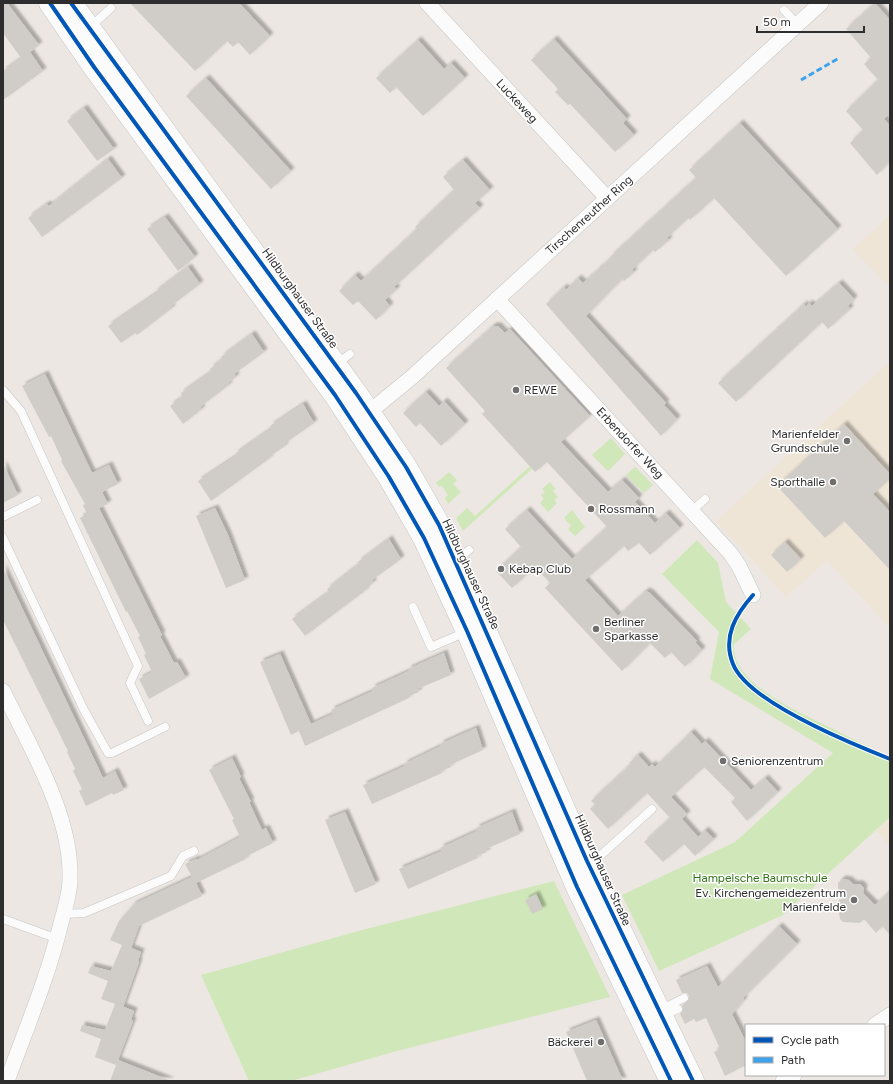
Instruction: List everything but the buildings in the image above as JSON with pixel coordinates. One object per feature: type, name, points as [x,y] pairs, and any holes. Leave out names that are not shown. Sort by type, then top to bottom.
[{"type":"main road","name":"Hildburghauser Straße","points":[[50,3],[170,155],[332,367],[362,418],[397,472],[462,556],[587,862],[666,1012],[675,1074]]},
{"type":"main road","name":"Hildburghauser Straße","points":[[71,3],[89,28],[170,155]]},
{"type":"main road","name":"Hildburghauser Straße","points":[[397,472],[424,538],[467,631],[577,887],[675,1074]]},
{"type":"street","name":"Luckeweg","points":[[427,3],[607,198]]},
{"type":"street","name":"Tirschenreuther Ring","points":[[362,418],[497,299],[820,3]]},
{"type":"street","name":"Erbendorfer Weg","points":[[497,299],[731,554],[739,566],[753,594]]},
{"type":"street","points":[[3,691],[48,785],[63,826],[70,879],[58,939],[36,1004],[7,1081]]},
{"type":"street","points":[[876,1024],[890,1015]]},
{"type":"street","points":[[783,1081],[792,1076]]},
{"type":"lane","points":[[89,28],[111,8]]},
{"type":"lane","points":[[784,10],[797,24]]},
{"type":"lane","points":[[3,390],[21,411],[138,666],[130,683],[148,721]]},
{"type":"lane","points":[[692,511],[705,499]]},
{"type":"lane","points":[[3,517],[37,500]]},
{"type":"lane","points":[[3,538],[84,710],[108,753],[112,753],[165,727]]},
{"type":"lane","points":[[413,607],[431,647],[467,631]]},
{"type":"lane","points":[[587,862],[600,855],[652,809]]},
{"type":"lane","points":[[64,914],[84,913],[171,876],[184,856],[194,851]]},
{"type":"lane","points":[[3,919],[58,939]]},
{"type":"lane","points":[[666,1012],[684,998]]},
{"type":"shaded area","points":[[890,215],[890,287],[853,249]]},
{"type":"shaded area","name":"Marienfelder Grundschule","points":[[890,361],[890,628],[827,561],[786,597],[716,521]]},
{"type":"shaded area","points":[[890,817],[890,846],[876,830]]},
{"type":"green space","points":[[611,438],[625,454],[608,471],[592,455]]},
{"type":"green space","points":[[530,466],[532,469],[463,531],[456,518],[467,508],[475,516]]},
{"type":"green space","points":[[635,467],[653,485],[644,493],[626,475]]},
{"type":"green space","points":[[449,472],[457,480],[453,484],[461,492],[448,504],[445,498],[448,495],[442,486],[439,487],[436,483]]},
{"type":"green space","points":[[550,482],[556,489],[553,491],[558,497],[554,500],[557,503],[548,512],[540,503],[544,499],[541,495],[545,492],[542,489]]},
{"type":"green space","points":[[572,510],[585,527],[575,536],[568,529],[571,526],[564,518]]},
{"type":"green space","name":"Hampelsche Baumschule","points":[[697,540],[718,563],[726,602],[751,629],[734,644],[736,658],[743,671],[754,683],[768,694],[798,712],[882,754],[890,756],[890,817],[783,915],[659,971],[622,895],[735,842],[833,753],[710,679],[719,632],[662,574]]},
{"type":"green space","points":[[554,881],[610,997],[397,1051],[291,1081],[249,1081],[201,975],[362,930]]},
{"type":"marked path","points":[[801,80],[839,58]]},
{"type":"cycle path","points":[[50,3],[94,67],[335,395],[389,477],[424,538],[467,631],[577,887],[671,1081]]},
{"type":"cycle path","points":[[71,3],[356,393],[406,467],[439,525],[587,861],[693,1081]]},
{"type":"cycle path","points":[[753,595],[736,618],[730,635],[730,654],[733,664],[742,678],[759,693],[779,707],[828,732],[890,759]]},
{"type":"place","name":"REWE","points":[[516,390]]},
{"type":"place","name":"Marienfelder Grundschule","points":[[847,441]]},
{"type":"place","name":"Sporthalle","points":[[833,482]]},
{"type":"place","name":"Rossmann","points":[[591,509]]},
{"type":"place","name":"Kebap Club","points":[[501,569]]},
{"type":"place","name":"Berliner Sparkasse","points":[[596,629]]},
{"type":"place","name":"Seniorenzentrum","points":[[723,761]]},
{"type":"place","name":"Ev. Kirchengemeidezentrum Marienfelde","points":[[854,900]]},
{"type":"place","name":"Bäckerei","points":[[601,1042]]}]
